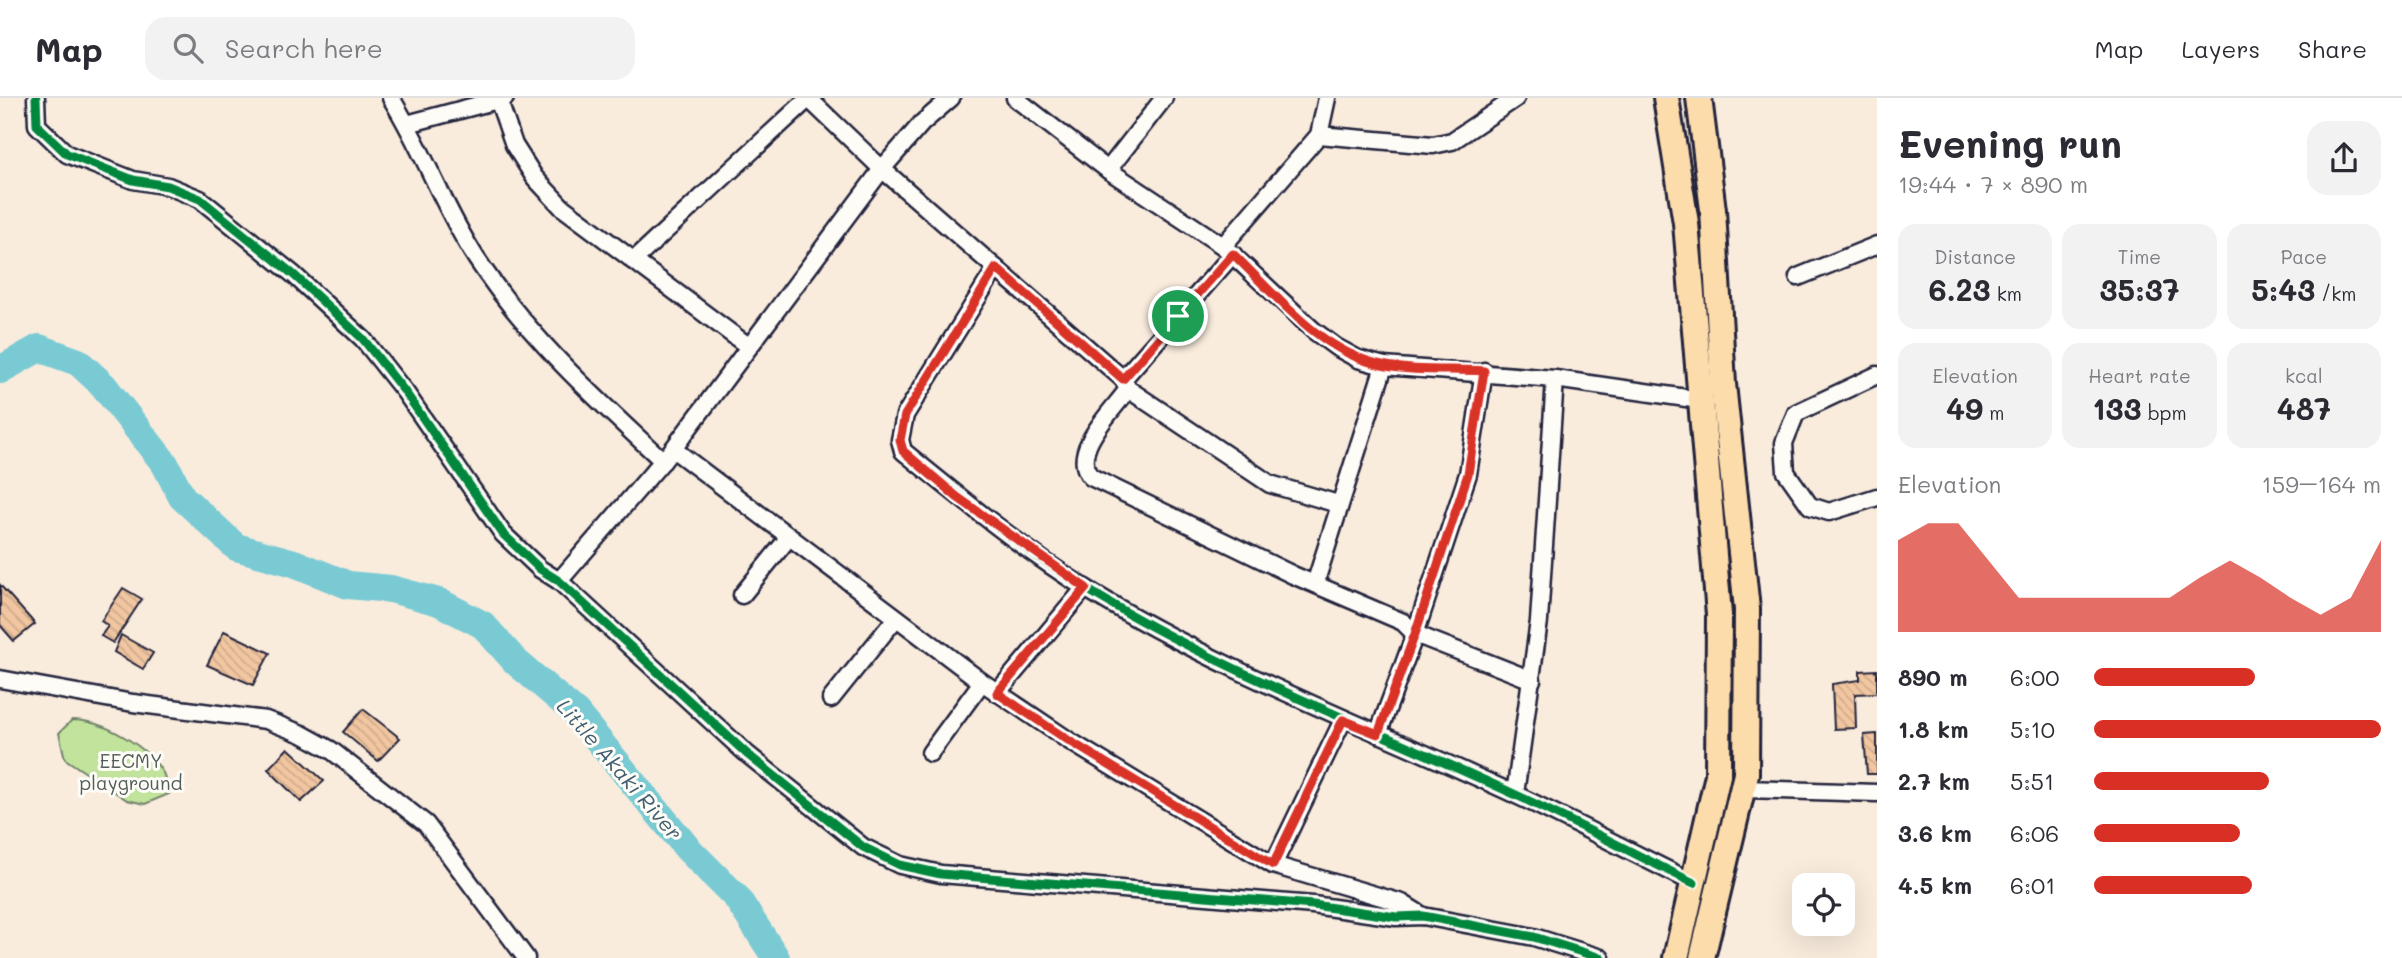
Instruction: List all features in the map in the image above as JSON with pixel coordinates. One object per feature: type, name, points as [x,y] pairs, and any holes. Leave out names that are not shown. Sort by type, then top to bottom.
[{"type":"main road","points":[[1666,98],[1686,223],[1719,615],[1718,775],[1676,958]]},
{"type":"main road","points":[[1699,98],[1713,210],[1723,384],[1747,609],[1744,782],[1702,958]]},
{"type":"main road","points":[[1718,775],[1744,782]]},
{"type":"street","points":[[36,98],[37,125],[67,154],[133,180],[168,186],[200,199],[293,275],[363,339],[405,392],[503,534],[540,569],[559,581],[747,754],[863,847],[900,865],[941,874],[1313,905],[1396,917],[1423,916],[1522,934],[1601,958]]},
{"type":"street","points":[[391,98],[475,258],[509,304],[554,358],[668,455],[790,537],[997,693],[1068,740],[1273,865],[1402,903],[1423,916]]},
{"type":"street","points":[[633,261],[808,98],[882,169],[1126,384],[1270,484],[1339,504]]},
{"type":"street","points":[[559,581],[668,455],[882,169],[922,123],[951,98]]},
{"type":"street","points":[[1015,98],[1108,170],[1228,250],[1313,330],[1358,359],[1384,366],[1484,371],[1700,400]]},
{"type":"street","points":[[1108,170],[1164,98]]},
{"type":"street","points":[[1327,98],[1319,135],[1126,384],[1086,448],[1082,460],[1084,469],[1091,477],[1315,584],[1403,622],[1415,634],[1532,680]]},
{"type":"street","points":[[1319,135],[1433,145],[1452,141],[1516,98]]},
{"type":"street","points":[[407,124],[502,99],[514,145],[535,178],[562,207],[748,346]]},
{"type":"street","points":[[1798,277],[1877,245]]},
{"type":"street","points":[[996,268],[905,415],[900,440],[903,451],[957,497],[1086,588],[1212,659],[1343,720],[1515,794],[1694,883]]},
{"type":"street","points":[[1315,584],[1384,366]]},
{"type":"street","points":[[1378,734],[1415,634],[1468,474],[1484,371]]},
{"type":"street","points":[[1877,375],[1796,413],[1784,443],[1786,472],[1810,506],[1829,512],[1877,497]]},
{"type":"street","points":[[1515,794],[1532,680],[1555,379]]},
{"type":"street","points":[[742,595],[790,537]]},
{"type":"street","points":[[997,693],[1086,588]]},
{"type":"street","points":[[831,699],[896,618]]},
{"type":"street","points":[[0,679],[133,703],[266,720],[302,734],[331,750],[426,824],[526,958]]},
{"type":"street","points":[[930,753],[982,682]]},
{"type":"street","points":[[1273,865],[1343,720]]},
{"type":"street","points":[[1744,782],[1877,793]]},
{"type":"green space","name":"EECMY playground","points":[[72,720],[97,724],[135,744],[163,773],[169,794],[145,804],[127,800],[65,759],[59,733]]},
{"type":"building","points":[[0,585],[35,624],[14,641],[0,625]]},
{"type":"building","points":[[123,588],[142,599],[113,643],[101,636],[108,626],[101,621]]},
{"type":"building","points":[[224,631],[270,653],[253,685],[207,665]]},
{"type":"building","points":[[121,635],[153,653],[143,669],[114,652]]},
{"type":"building","points":[[1877,670],[1877,693],[1855,694],[1856,728],[1834,729],[1832,684],[1860,680],[1860,671]]},
{"type":"building","points":[[363,709],[400,738],[378,761],[343,732]]},
{"type":"building","points":[[1877,734],[1877,774],[1867,774],[1864,735]]},
{"type":"building","points":[[288,748],[324,781],[301,802],[268,769]]},
{"type":"waterway","name":"Little Akaki River","points":[[0,370],[39,348],[78,362],[103,385],[165,464],[182,497],[236,547],[294,563],[348,585],[391,589],[439,602],[483,625],[515,661],[576,713],[688,849],[737,898],[776,958]]},
{"type":"cycle path","points":[[36,98],[37,125],[67,154],[133,180],[168,186],[200,199],[294,275],[363,339],[405,392],[503,534],[540,569],[559,581],[747,754],[863,847],[900,865],[941,874],[1313,905],[1396,917],[1423,916],[1534,937],[1601,958]]},
{"type":"cycle path","points":[[996,268],[905,415],[900,440],[903,451],[1038,556],[1085,588],[1137,618],[1243,672],[1514,794],[1694,883]]},
{"type":"route","points":[[1233,254],[1313,330],[1358,359],[1384,366],[1484,371],[1468,474],[1415,634],[1378,734],[1343,720],[1273,865],[1068,740],[997,693],[1086,588],[957,497],[903,451],[900,440],[905,415],[996,268],[1123,379],[1178,316],[1233,254]]}]
